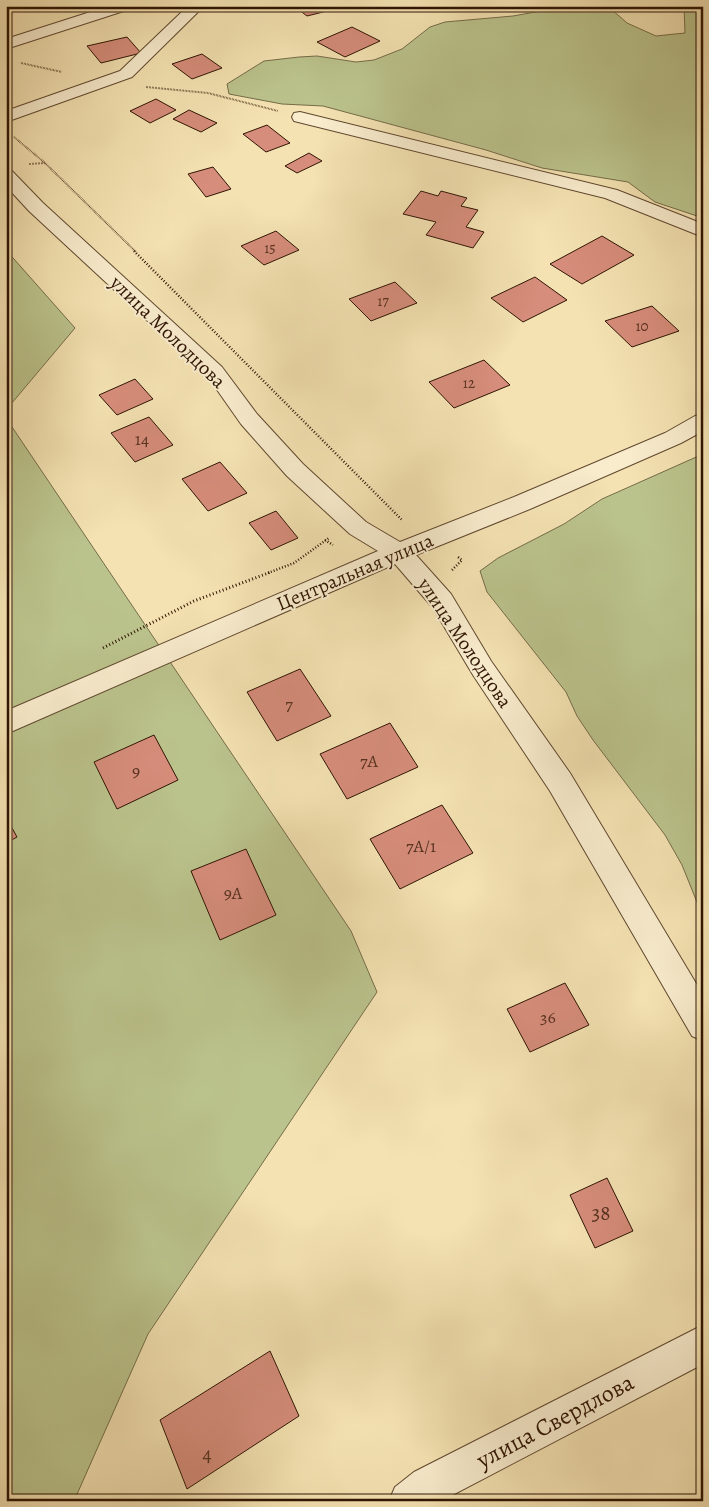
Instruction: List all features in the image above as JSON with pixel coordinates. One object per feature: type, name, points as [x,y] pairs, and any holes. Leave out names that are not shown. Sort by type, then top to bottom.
[{"type":"street","points":[[6,44],[125,6]]},
{"type":"street","points":[[6,117],[126,74],[197,6]]},
{"type":"street","points":[[300,117],[611,194],[703,231]]},
{"type":"street","name":"улица Молодцова","points":[[6,175],[36,207],[215,372],[249,419],[284,458],[358,528],[400,553],[442,601],[482,668],[560,782],[703,1025]]},
{"type":"street","name":"Центральная улица","points":[[6,723],[431,538],[522,503],[673,438],[703,420]]},
{"type":"street","name":"улица Свердлова","points":[[409,1501],[428,1486],[703,1344]]},
{"type":"path","points":[[15,61],[104,83],[208,93],[300,117]]},
{"type":"path","points":[[12,136],[45,163],[402,520]]},
{"type":"path","points":[[26,164],[45,163]]},
{"type":"path","points":[[102,649],[194,601],[294,563],[325,540],[358,528]]},
{"type":"green space","points":[[569,6],[610,8],[627,23],[656,36],[685,33],[684,6],[703,6],[703,218],[655,202],[628,182],[542,168],[486,150],[323,106],[282,104],[229,94],[227,84],[264,61],[317,56],[356,62],[374,60],[402,49],[430,27],[445,22],[513,16]]},
{"type":"green space","points":[[6,250],[75,328],[6,410]]},
{"type":"green space","points":[[6,418],[351,931],[377,992],[148,1334],[74,1501],[6,1501]]},
{"type":"green space","points":[[703,454],[703,917],[682,865],[665,835],[593,740],[577,716],[566,692],[487,592],[480,571],[498,558],[564,524],[602,499]]},
{"type":"building","points":[[294,6],[331,6],[335,9],[307,16]]},
{"type":"building","points":[[352,27],[380,41],[345,57],[317,42]]},
{"type":"building","points":[[127,37],[141,53],[101,63],[87,46]]},
{"type":"building","points":[[202,54],[222,68],[192,79],[172,64]]},
{"type":"building","points":[[156,99],[176,110],[150,123],[130,111]]},
{"type":"building","points":[[189,110],[217,123],[201,132],[173,119]]},
{"type":"building","points":[[267,125],[290,143],[266,152],[243,134]]},
{"type":"building","points":[[309,153],[322,161],[297,173],[285,166]]},
{"type":"building","points":[[213,167],[231,189],[206,197],[188,174]]},
{"type":"building","points":[[421,191],[438,196],[441,191],[467,198],[461,206],[478,210],[466,227],[484,232],[473,248],[426,235],[436,222],[403,214]]},
{"type":"building","points":[[276,231],[299,250],[264,265],[241,246]]},
{"type":"building","points":[[602,236],[634,255],[582,284],[550,264]]},
{"type":"building","points":[[535,277],[567,300],[523,322],[491,298]]},
{"type":"building","points":[[395,282],[417,303],[371,321],[349,299]]},
{"type":"building","points":[[652,306],[679,331],[632,347],[605,321]]},
{"type":"building","points":[[484,360],[510,385],[454,408],[429,382]]},
{"type":"building","points":[[135,379],[153,399],[117,415],[99,395]]},
{"type":"building","points":[[149,417],[173,445],[135,462],[111,433]]},
{"type":"building","points":[[220,462],[247,493],[208,511],[182,479]]},
{"type":"building","points":[[276,511],[298,538],[271,550],[249,523]]},
{"type":"building","points":[[300,669],[331,716],[277,741],[247,692]]},
{"type":"building","points":[[390,723],[418,767],[347,799],[320,754]]},
{"type":"building","points":[[154,735],[178,780],[117,809],[94,762]]},
{"type":"building","points":[[442,805],[473,853],[400,889],[370,839]]},
{"type":"building","points":[[6,817],[17,837],[6,843]]},
{"type":"building","points":[[246,849],[276,915],[220,940],[191,871]]},
{"type":"building","points":[[565,983],[589,1025],[530,1052],[507,1009]]},
{"type":"building","points":[[607,1178],[633,1231],[595,1248],[570,1195]]},
{"type":"building","points":[[270,1351],[299,1416],[187,1489],[160,1420]]}]
